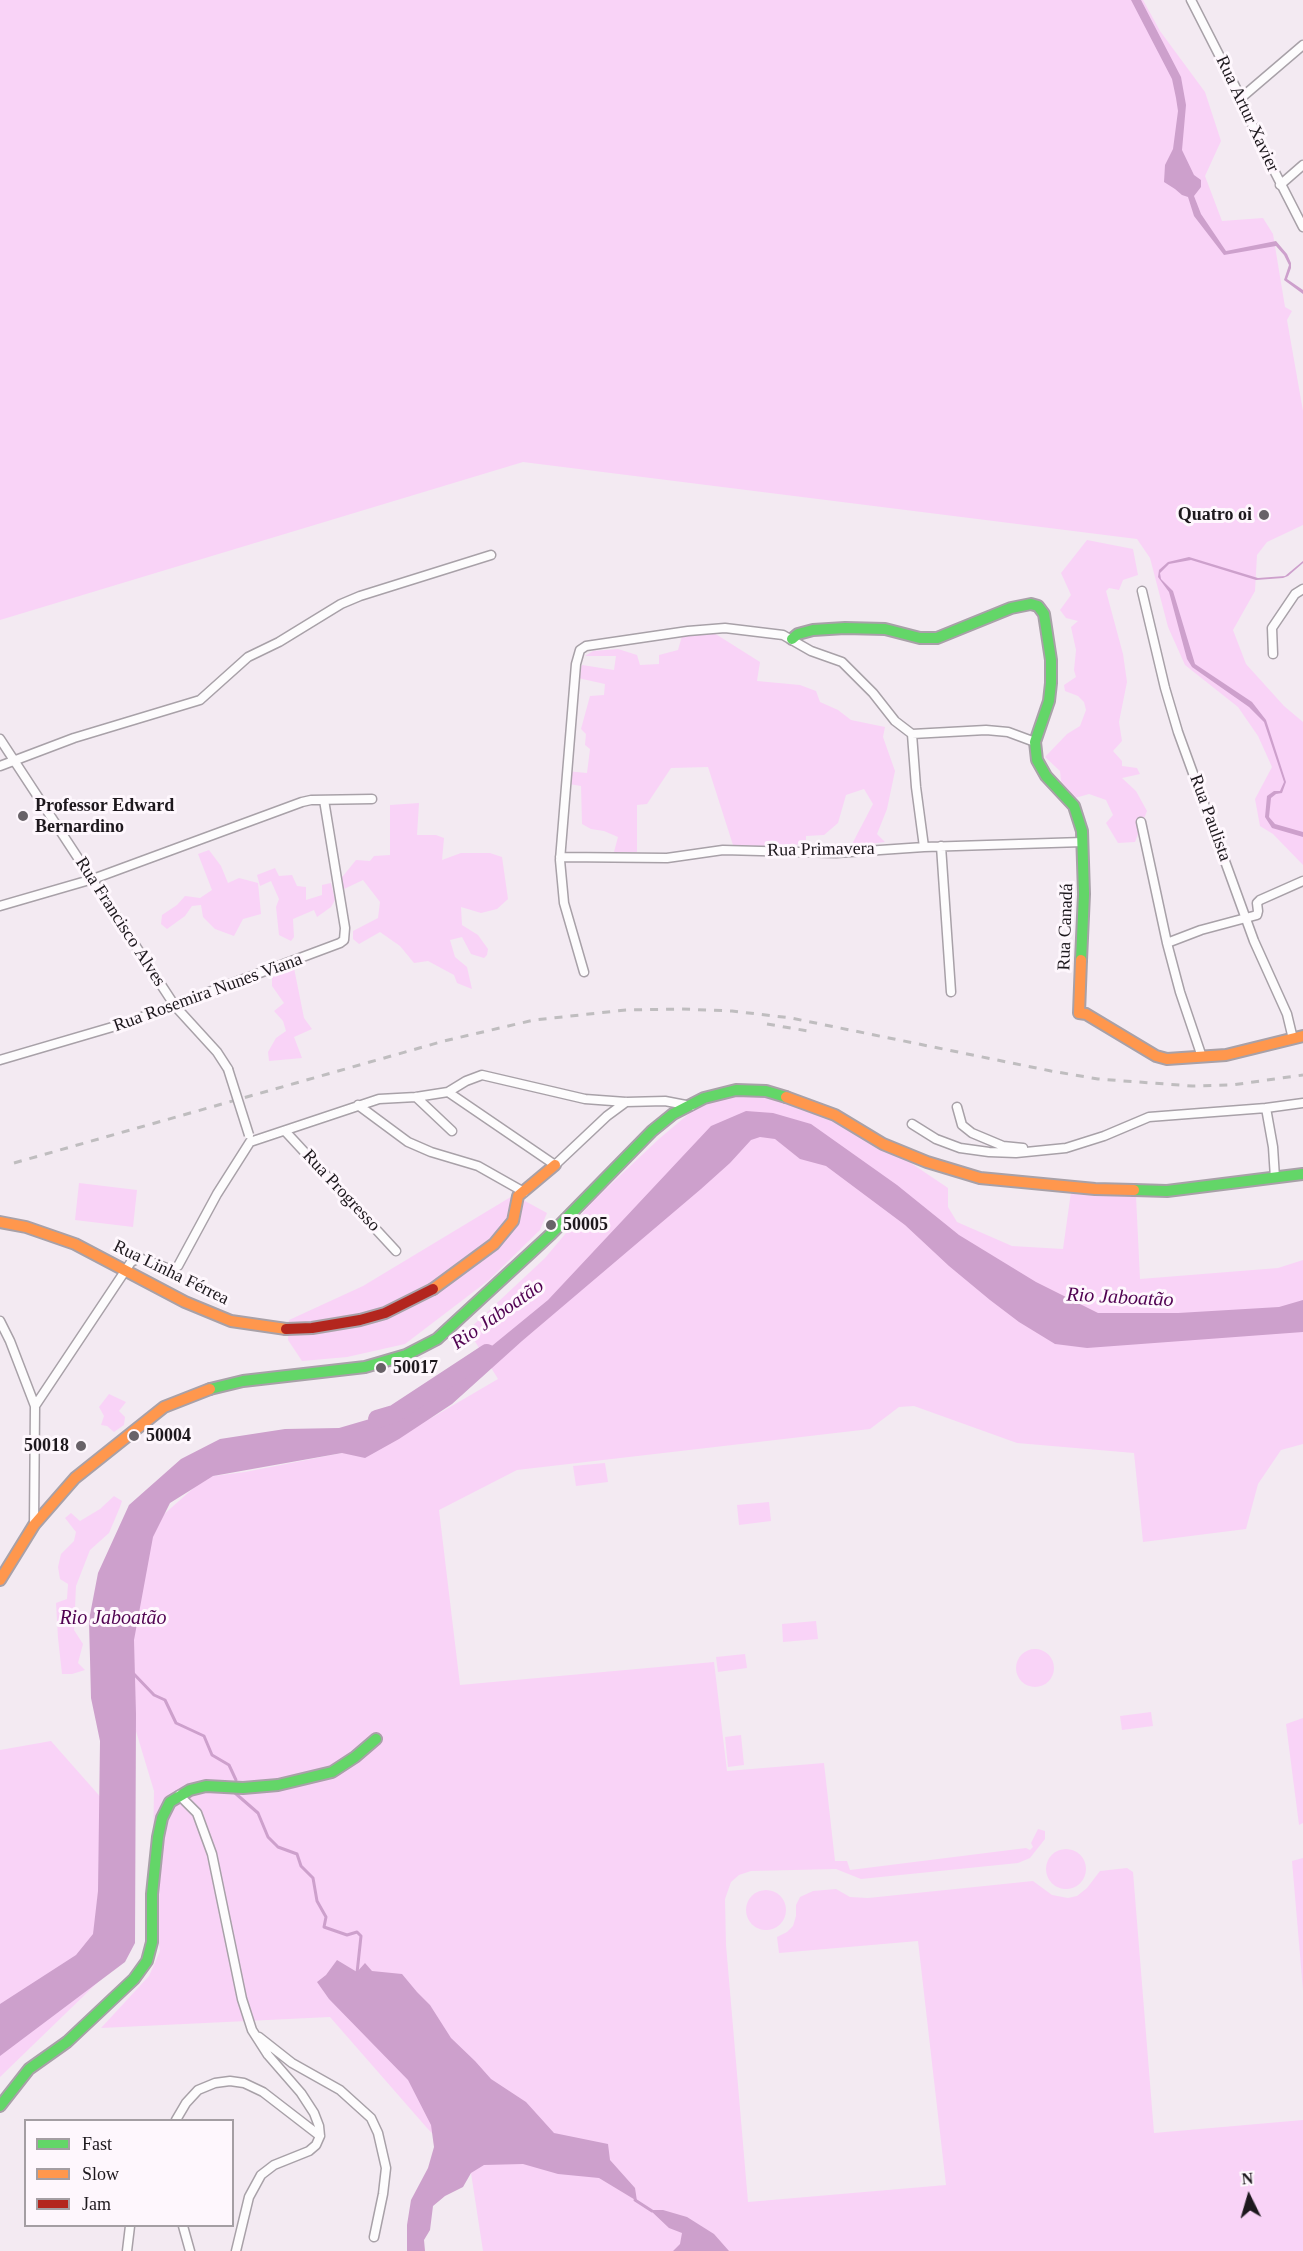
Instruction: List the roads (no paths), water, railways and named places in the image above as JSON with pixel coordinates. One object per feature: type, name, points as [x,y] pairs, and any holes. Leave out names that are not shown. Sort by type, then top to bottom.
[{"type":"street","name":"Rua Artur Xavier","points":[[1193,1],[1241,98],[1280,185],[1303,227]]},
{"type":"street","points":[[1241,98],[1303,45]]},
{"type":"street","points":[[1280,185],[1303,165]]},
{"type":"street","points":[[0,766],[74,738],[200,700],[248,657],[279,642],[341,604],[491,555]]},
{"type":"street","points":[[1273,654],[1272,628],[1295,594],[1303,589]]},
{"type":"street","name":"Rua Paulista","points":[[1142,591],[1178,732],[1254,941],[1298,1038]]},
{"type":"street","points":[[584,972],[564,903],[560,857],[577,656],[585,646],[725,628],[746,632],[775,633],[792,639],[811,651],[845,664],[873,693],[887,713],[912,734],[986,730],[1008,732],[1035,742],[1047,710],[1051,683],[1045,622],[1042,609],[1031,604],[1011,608],[937,638],[920,638],[885,629],[845,628],[813,630],[798,634],[792,639]]},
{"type":"street","points":[[912,734],[915,787],[924,847]]},
{"type":"street","name":"Rua Francisco Alves","points":[[0,740],[175,1006],[217,1052],[228,1070],[249,1139]]},
{"type":"street","name":"Rua Canadá","points":[[1035,742],[1040,768],[1074,806],[1080,819],[1084,894],[1080,1013],[1086,1014],[1162,1058],[1202,1057]]},
{"type":"street","points":[[0,906],[93,879],[302,802],[372,799]]},
{"type":"street","name":"Rua Rosemira Nunes Viana","points":[[0,1060],[99,1032],[175,1006],[330,948],[344,940],[345,928],[324,800]]},
{"type":"street","points":[[1141,822],[1167,943],[1180,992],[1202,1057],[1252,1050],[1298,1038]]},
{"type":"street","name":"Rua Primavera","points":[[560,857],[667,858],[723,850],[836,853],[941,846],[1083,842]]},
{"type":"street","points":[[941,846],[951,992]]},
{"type":"street","points":[[1167,943],[1201,930],[1257,915],[1257,903],[1260,900],[1303,881]]},
{"type":"street","points":[[249,1139],[285,1131],[379,1099],[447,1092],[473,1077],[486,1076],[568,1096],[626,1102],[665,1101],[691,1106]]},
{"type":"street","points":[[0,1580],[34,1525],[75,1478],[164,1407],[200,1391],[243,1381],[365,1367],[406,1356],[437,1339],[551,1234],[652,1131],[673,1114],[704,1098],[736,1090],[766,1091],[835,1115],[883,1144],[927,1162],[980,1178],[1095,1189],[1167,1191],[1303,1174]]},
{"type":"street","points":[[447,1092],[555,1165],[607,1116],[626,1102]]},
{"type":"street","points":[[416,1097],[452,1131]]},
{"type":"street","points":[[912,1124],[936,1139],[960,1148],[1016,1154],[1066,1148],[1104,1136],[1149,1117],[1303,1103]]},
{"type":"street","points":[[358,1105],[408,1142],[431,1152],[478,1166],[524,1192]]},
{"type":"street","points":[[957,1107],[960,1122],[964,1128],[987,1141],[1003,1146],[1049,1150]]},
{"type":"street","points":[[1266,1108],[1273,1147],[1275,1178]]},
{"type":"street","name":"Rua Progresso","points":[[285,1131],[396,1251]]},
{"type":"street","name":"Rua Linha Férrea","points":[[124,1270],[137,1258],[168,1269],[175,1269],[249,1139]]},
{"type":"street","name":"Rua Linha Férrea","points":[[0,1222],[26,1227],[75,1244],[185,1302],[231,1321],[288,1329],[312,1328],[385,1313],[405,1305],[457,1274],[487,1251],[505,1233],[514,1217],[516,1199],[555,1165]]},
{"type":"street","points":[[35,1406],[124,1270]]},
{"type":"street","points":[[0,1321],[35,1406],[34,1525]]},
{"type":"street","points":[[0,2106],[29,2069],[67,2042],[134,1979],[147,1961],[152,1942],[152,1894],[158,1837],[162,1818],[170,1802],[179,1795],[206,1786],[243,1788],[278,1785],[332,1772],[356,1757],[376,1739]]},
{"type":"street","points":[[179,1795],[197,1813],[212,1854],[242,1999],[252,2030],[268,2055],[301,2093],[314,2113],[319,2126],[320,2136],[316,2145],[309,2151],[274,2165],[261,2175],[249,2197],[236,2251]]},
{"type":"street","points":[[252,2030],[292,2063],[340,2090],[370,2118],[378,2133],[386,2168],[374,2237]]},
{"type":"street","points":[[176,2119],[198,2090],[215,2083],[230,2081],[244,2083],[263,2092],[320,2136]]},
{"type":"street","points":[[127,2251],[130,2227]]},
{"type":"street","points":[[183,2227],[190,2251]]},
{"type":"water","points":[[1131,0],[1141,0],[1181,77],[1186,105],[1182,150],[1194,175],[1201,180],[1201,187],[1194,196],[1201,214],[1226,251],[1276,241],[1291,263],[1287,279],[1303,290],[1303,294],[1284,280],[1289,265],[1276,246],[1224,255],[1194,216],[1188,197],[1164,182],[1165,165],[1173,149],[1178,111],[1176,98],[1172,79]]},
{"type":"water","points":[[1189,557],[1258,578],[1285,576],[1303,561],[1283,578],[1256,580],[1191,560],[1169,564],[1160,573],[1161,579],[1173,591],[1195,664],[1252,702],[1266,720],[1286,782],[1282,793],[1271,798],[1269,817],[1275,824],[1303,832],[1303,837],[1272,828],[1265,817],[1267,796],[1274,791],[1280,791],[1284,782],[1264,722],[1249,707],[1192,667],[1187,659],[1169,592],[1158,577],[1159,570],[1168,562]]},
{"type":"water","name":"Rio Jaboatão","points":[[746,1111],[773,1113],[811,1124],[897,1185],[959,1235],[1036,1282],[1098,1313],[1178,1313],[1279,1307],[1303,1300],[1303,1332],[1087,1348],[1055,1344],[1019,1322],[990,1300],[905,1225],[826,1166],[800,1159],[775,1139],[760,1137],[751,1140],[701,1189],[522,1341],[452,1404],[399,1439],[365,1458],[342,1453],[213,1476],[170,1503],[153,1537],[134,1640],[135,1943],[125,1962],[0,2056],[0,2004],[76,1955],[93,1934],[98,1891],[100,1741],[91,1698],[89,1620],[98,1573],[129,1505],[181,1459],[220,1439],[285,1429],[339,1428],[421,1404],[548,1300],[711,1126]]},
{"type":"water","points":[[337,1960],[357,1972],[365,1963],[372,1971],[402,1974],[430,2005],[451,2038],[491,2079],[526,2102],[554,2133],[608,2144],[610,2160],[635,2188],[637,2201],[599,2178],[558,2174],[523,2164],[484,2165],[471,2173],[463,2187],[445,2196],[433,2206],[430,2230],[424,2240],[425,2251],[407,2251],[407,2225],[411,2200],[428,2168],[434,2147],[431,2125],[408,2080],[329,1999],[317,1982],[326,1975]]},
{"type":"water","points":[[650,2210],[663,2210],[687,2217],[714,2234],[729,2251],[673,2251],[680,2244],[682,2233],[669,2228]]},
{"type":"waterway","name":"Rio Jaboatão","points":[[377,1419],[394,1414],[487,1353]]},
{"type":"waterway","points":[[132,1672],[154,1695],[165,1700],[176,1723],[204,1736],[212,1755],[229,1765],[236,1780]]},
{"type":"waterway","points":[[235,1793],[258,1813],[268,1837],[278,1847],[297,1854],[301,1866],[313,1878],[317,1901],[326,1917],[324,1927],[347,1935],[357,1932],[361,1936],[357,1973],[360,1976]]},
{"type":"waterway","points":[[635,2200],[652,2211]]},
{"type":"railway","points":[[14,1163],[444,1041],[534,1020],[626,1010],[732,1011],[791,1018],[1098,1079],[1192,1086],[1232,1085],[1303,1075]]},
{"type":"railway","points":[[767,1024],[808,1031]]},
{"type":"place","name":"Quatro oi","points":[[1264,515]]},
{"type":"place","name":"Professor Edward Bernardino","points":[[23,816]]},
{"type":"place","name":"50005","points":[[551,1225]]},
{"type":"place","name":"50017","points":[[381,1368]]},
{"type":"place","name":"50004","points":[[134,1436]]},
{"type":"place","name":"50018","points":[[81,1446]]}]
